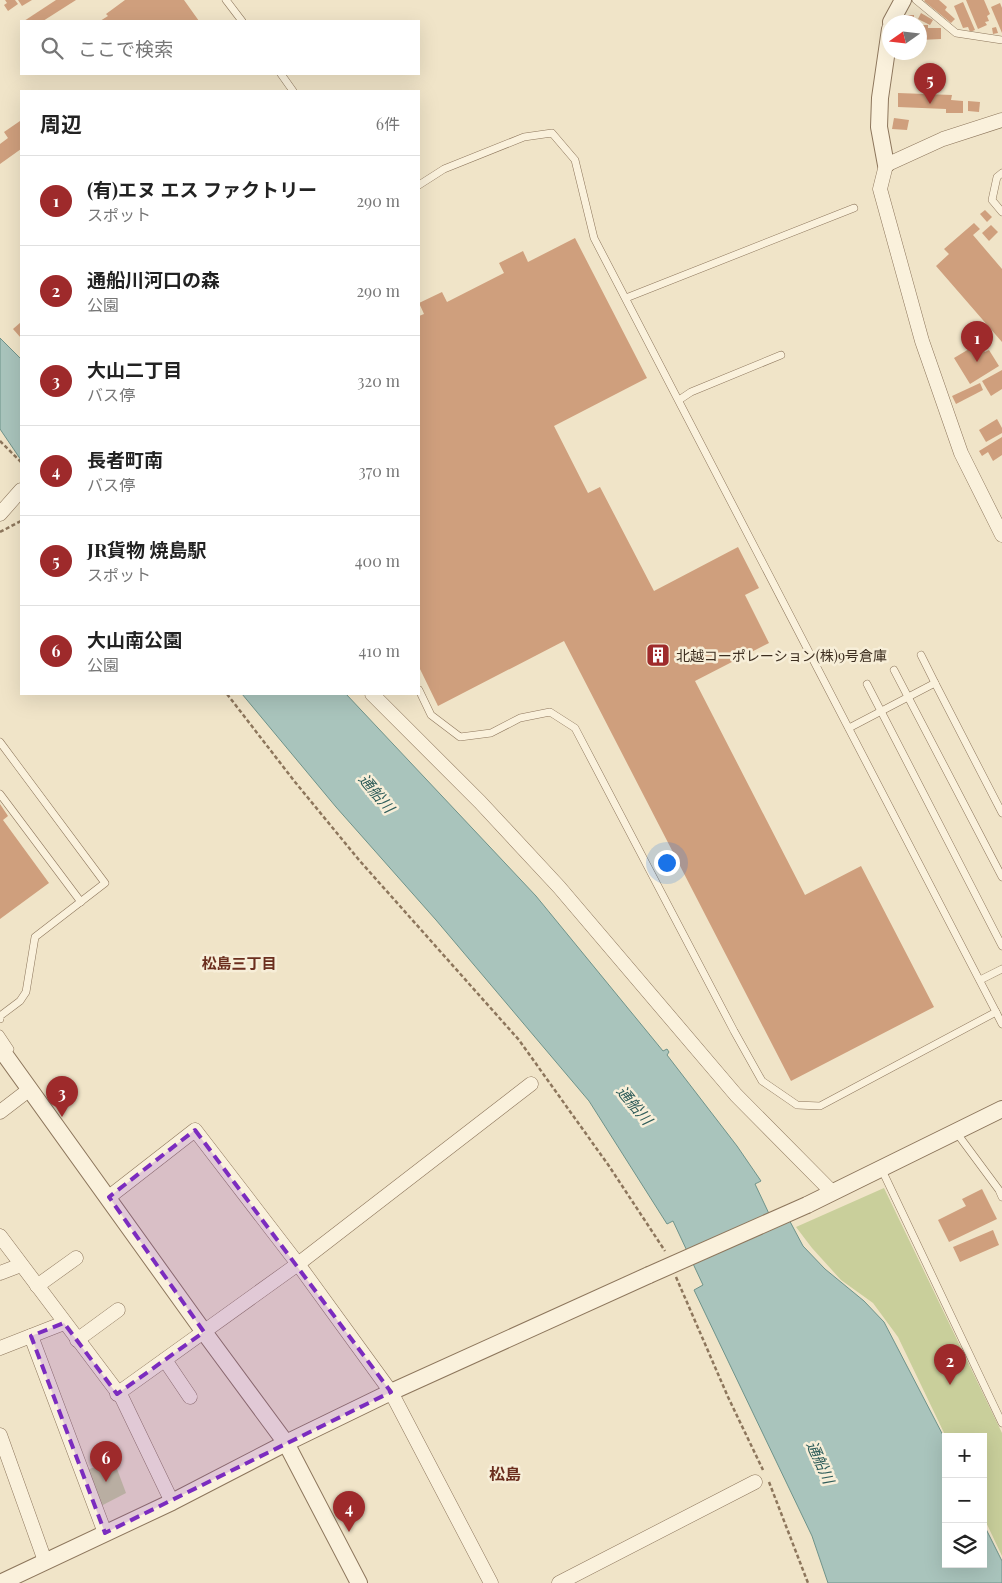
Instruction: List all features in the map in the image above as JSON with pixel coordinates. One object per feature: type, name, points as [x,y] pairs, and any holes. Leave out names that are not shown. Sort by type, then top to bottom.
[{"type":"street","points":[[895,15],[903,0]]},
{"type":"street","points":[[886,60],[880,98],[880,127],[886,165],[880,189],[922,341],[960,453],[1002,535]]},
{"type":"street","points":[[886,165],[942,139],[1002,120]]},
{"type":"street","points":[[0,514],[20,491]]},
{"type":"street","points":[[373,695],[480,802],[559,887],[736,1095],[832,1192]]},
{"type":"street","points":[[0,1048],[286,1443],[359,1583]]},
{"type":"street","points":[[117,1394],[298,1264],[531,1084]]},
{"type":"street","points":[[0,1112],[30,1089]]},
{"type":"street","points":[[0,1583],[172,1502],[286,1443],[391,1392],[807,1205],[1002,1109]]},
{"type":"street","points":[[109,1197],[195,1130],[298,1264],[391,1392],[491,1583]]},
{"type":"street","points":[[0,1236],[117,1394],[122,1398],[172,1502]]},
{"type":"street","points":[[37,1286],[76,1258]]},
{"type":"street","points":[[0,1273],[22,1265]]},
{"type":"street","points":[[77,1340],[118,1310]]},
{"type":"street","points":[[0,1348],[64,1323]]},
{"type":"street","points":[[31,1336],[105,1533]]},
{"type":"street","points":[[165,1360],[190,1398]]},
{"type":"street","points":[[0,1435],[45,1561]]},
{"type":"street","points":[[559,1583],[755,1482]]},
{"type":"lane","points":[[226,0],[241,20]]},
{"type":"lane","points":[[916,0],[956,33],[1002,40]]},
{"type":"lane","points":[[282,75],[292,90]]},
{"type":"lane","points":[[420,184],[444,169],[524,137],[552,133],[575,160],[594,238],[1002,1024]]},
{"type":"lane","points":[[1002,173],[997,177],[992,200],[1002,212]]},
{"type":"lane","points":[[626,298],[854,208]]},
{"type":"lane","points":[[679,400],[691,392],[781,355]]},
{"type":"lane","points":[[921,656],[1002,813]]},
{"type":"lane","points":[[894,670],[1002,877]]},
{"type":"lane","points":[[849,728],[935,683]]},
{"type":"lane","points":[[867,684],[1002,946]]},
{"type":"lane","points":[[420,692],[431,715],[460,737],[491,733],[520,718],[550,712],[575,728],[762,1081],[797,1106],[820,1106],[996,1012]]},
{"type":"lane","points":[[0,742],[105,884],[34,937],[26,992],[20,1001],[0,1016],[0,1019]]},
{"type":"lane","points":[[0,794],[81,902]]},
{"type":"lane","points":[[980,980],[1002,969]]},
{"type":"lane","points":[[0,1034],[16,1058],[16,1070]]},
{"type":"lane","points":[[956,1132],[999,1190],[1002,1197]]},
{"type":"lane","points":[[881,1168],[1002,1423]]},
{"type":"path","points":[[0,441],[20,461]]},
{"type":"path","points":[[0,532],[20,522]]},
{"type":"path","points":[[229,695],[295,782],[359,860],[520,1040],[609,1166],[667,1256]]},
{"type":"path","points":[[673,1272],[768,1482],[808,1583]]},
{"type":"highlighted area","points":[[195,1130],[391,1392],[105,1533],[31,1336],[64,1323],[117,1394],[204,1332],[109,1197]]},
{"type":"green space","points":[[884,1188],[1002,1433],[1002,1556],[987,1524],[987,1433],[944,1433],[898,1337],[873,1303],[841,1280],[796,1227]]},
{"type":"green space","points":[[114,1461],[126,1493],[99,1507],[86,1470]]},
{"type":"water","points":[[0,338],[20,358],[20,459],[0,429]]},
{"type":"water","name":"通船川","points":[[243,695],[347,695],[536,896],[663,1051],[667,1049],[669,1052],[667,1055],[737,1146],[761,1181],[755,1184],[772,1220],[786,1214],[803,1246],[825,1269],[864,1301],[884,1322],[942,1433],[942,1568],[987,1568],[987,1531],[1002,1561],[1002,1583],[828,1583],[812,1536],[694,1290],[703,1285],[673,1221],[667,1224],[589,1101],[436,920],[336,807]]},
{"type":"building","points":[[5,0],[15,0],[18,4],[8,11],[4,5],[7,3]]},
{"type":"building","points":[[18,0],[32,0],[22,6]]},
{"type":"building","points":[[56,0],[76,0],[45,20],[26,20]]},
{"type":"building","points":[[125,0],[184,0],[198,20],[102,20],[108,16],[106,14]]},
{"type":"building","points":[[925,0],[939,0],[947,7],[945,10],[955,19],[951,23]]},
{"type":"building","points":[[966,0],[984,0],[990,14],[987,16],[989,21],[985,22],[987,25],[978,29]]},
{"type":"building","points":[[963,2],[975,30],[970,32],[968,27],[963,28],[954,6]]},
{"type":"building","points":[[1000,3],[1002,8],[1002,33],[991,7]]},
{"type":"building","points":[[927,16],[933,20],[930,25],[927,24]]},
{"type":"building","points":[[927,25],[928,28],[941,28],[941,39],[927,40]]},
{"type":"building","points":[[996,27],[998,33],[993,34],[992,28]]},
{"type":"building","points":[[898,93],[952,95],[951,100],[963,101],[963,113],[946,113],[946,109],[898,107]]},
{"type":"building","points":[[968,101],[980,102],[979,112],[968,111]]},
{"type":"building","points":[[894,118],[909,120],[907,130],[892,129]]},
{"type":"building","points":[[20,121],[20,150],[0,164],[0,144],[8,138],[4,132]]},
{"type":"building","points":[[985,210],[992,217],[987,222],[980,214]]},
{"type":"building","points":[[974,223],[980,229],[973,235],[1002,269],[1002,342],[936,266],[949,254],[944,249]]},
{"type":"building","points":[[991,225],[998,232],[989,241],[982,233]]},
{"type":"building","name":"北越コーポレーション(株)9号倉庫","points":[[575,238],[647,378],[554,426],[588,493],[600,487],[654,591],[738,547],[759,588],[745,595],[769,643],[695,681],[805,895],[861,866],[934,1007],[791,1081],[564,641],[438,706],[420,669],[420,316],[424,314],[420,303],[442,292],[447,302],[504,273],[499,263],[523,251],[528,262]]},
{"type":"building","points":[[20,323],[20,337],[13,329]]},
{"type":"building","points":[[979,343],[985,352],[989,350],[999,366],[970,384],[954,358]]},
{"type":"building","points":[[1002,370],[1002,389],[991,396],[982,381]]},
{"type":"building","points":[[980,383],[983,390],[956,404],[952,396]]},
{"type":"building","points":[[997,419],[1002,428],[1002,433],[986,442],[979,430]]},
{"type":"building","points":[[1002,437],[1002,455],[993,461],[988,452],[982,456],[979,451]]},
{"type":"building","points":[[0,804],[8,816],[3,820],[49,883],[0,919]]},
{"type":"building","points":[[982,1189],[997,1219],[949,1242],[938,1220],[966,1206],[962,1199]]},
{"type":"building","points":[[993,1230],[999,1245],[960,1262],[953,1247]]},
{"type":"place","name":"JR貨物 焼島駅","points":[[930,104]]},
{"type":"place","name":"(有)エヌ エス ファクトリー","points":[[977,362]]},
{"type":"place","name":"北越コーポレーション(株)9号倉庫","points":[[658,655]]},
{"type":"place","name":"大山二丁目","points":[[62,1117]]},
{"type":"place","name":"通船川河口の森","points":[[950,1385]]},
{"type":"place","name":"大山南公園","points":[[106,1482]]},
{"type":"place","name":"長者町南","points":[[349,1532]]},
{"type":"district","name":"松島三丁目","points":[[239,963]]},
{"type":"district","name":"松島","points":[[505,1473]]}]
